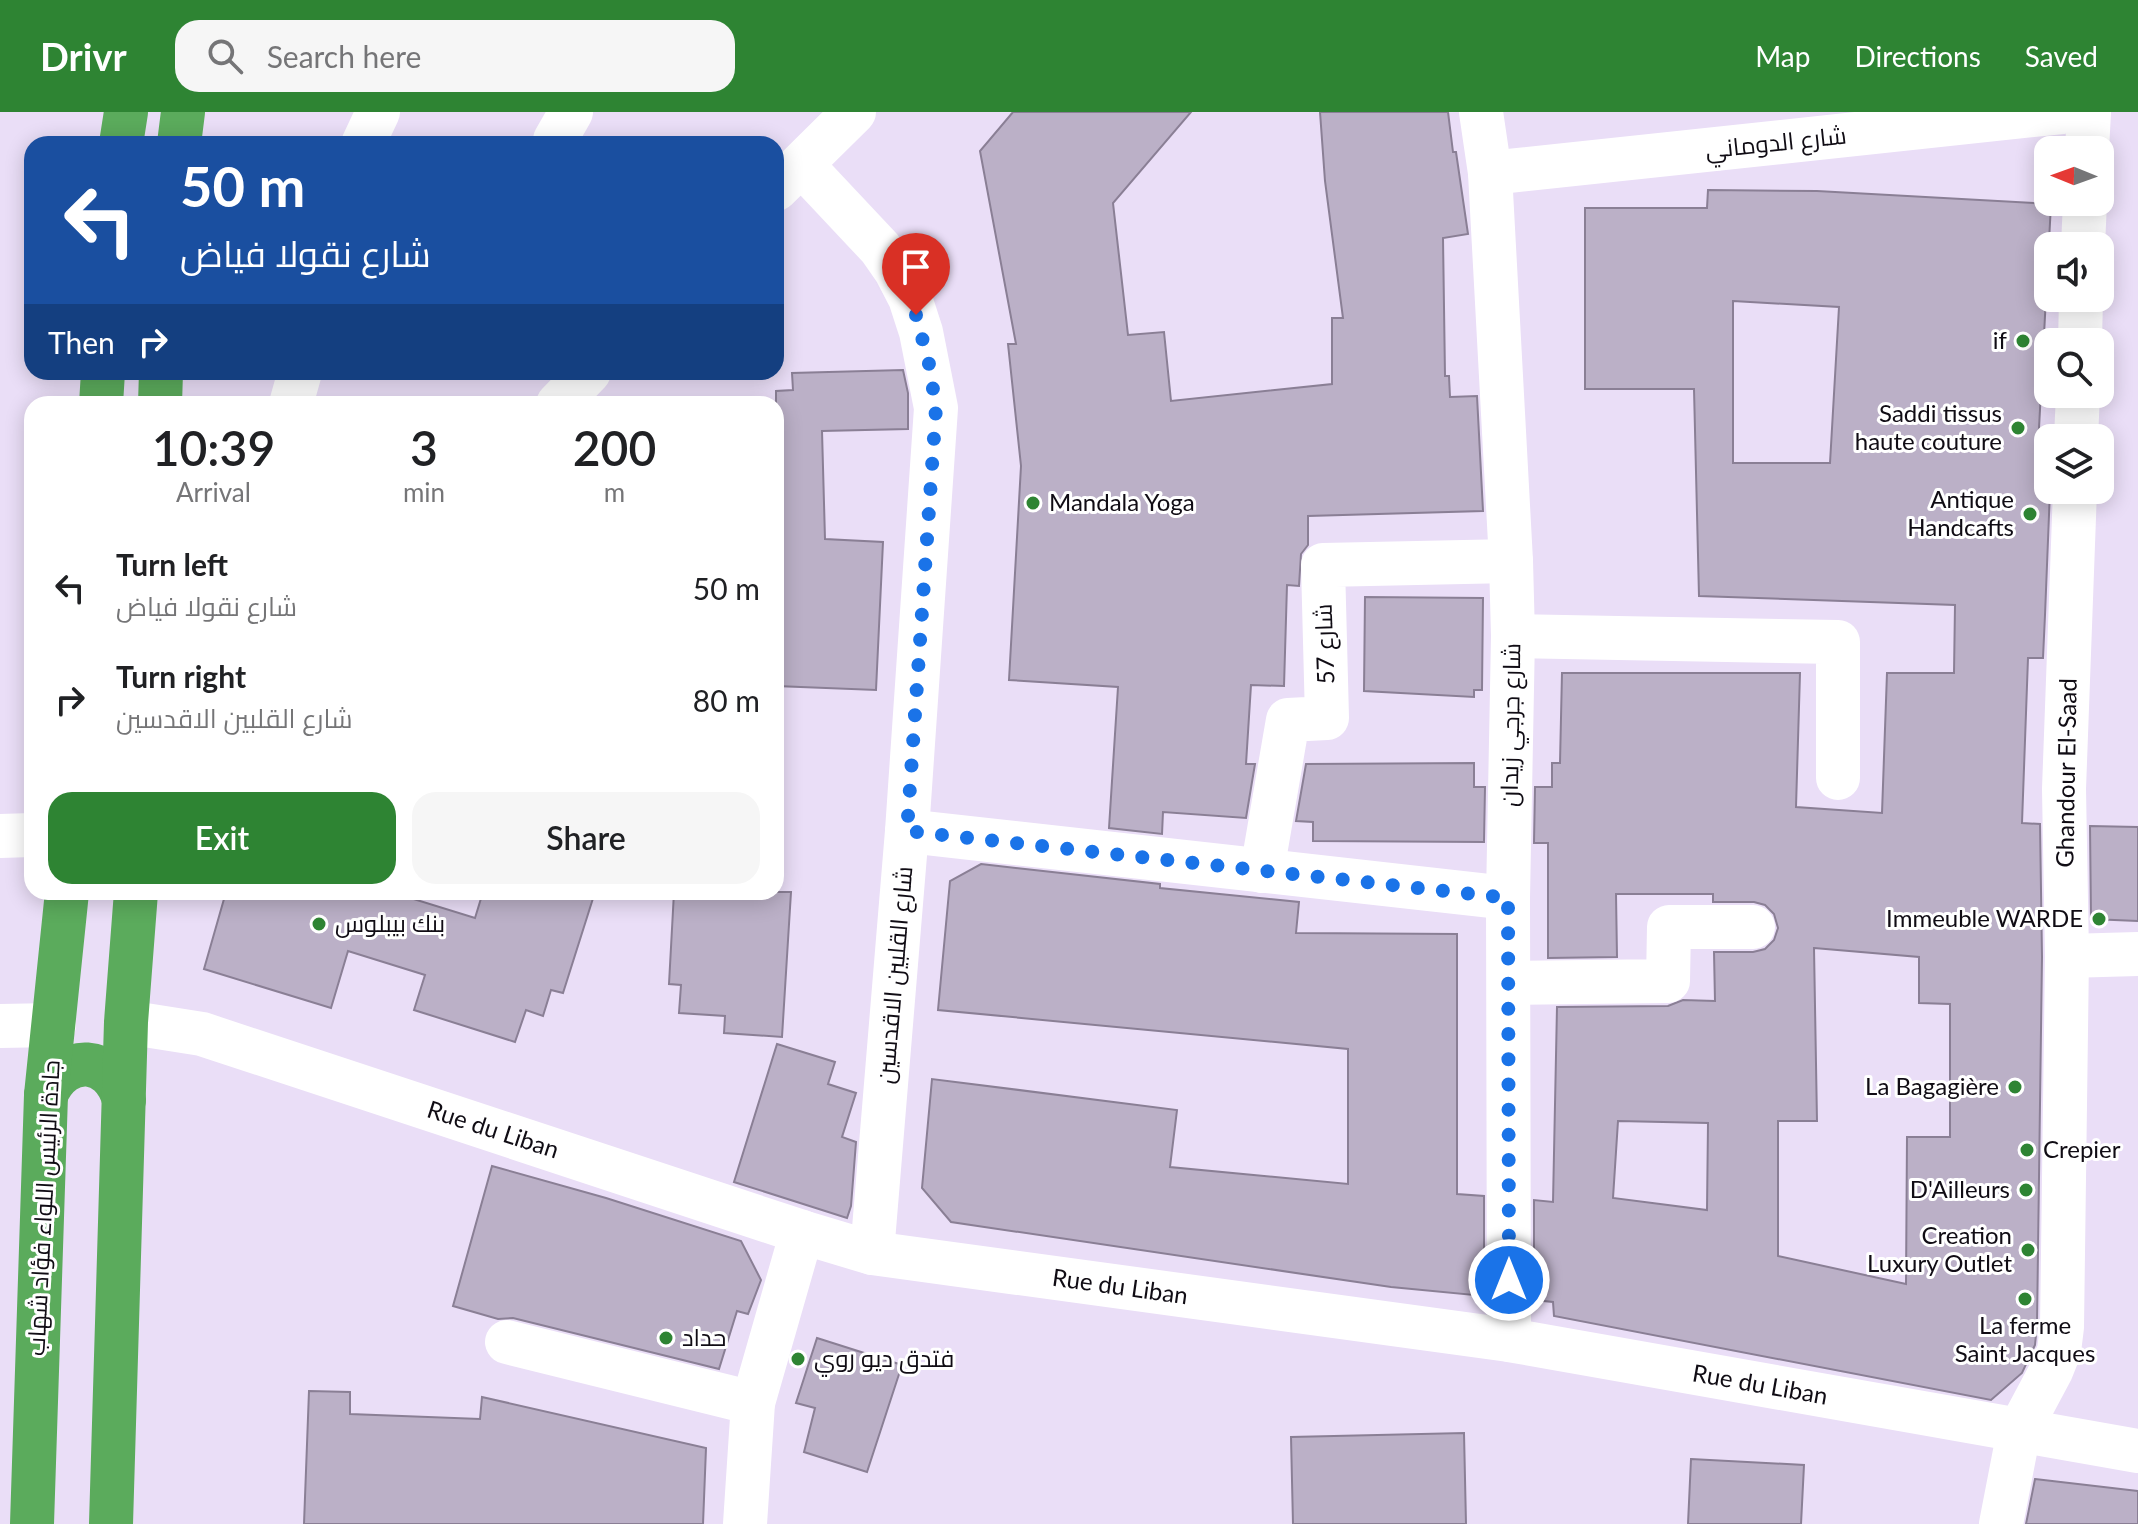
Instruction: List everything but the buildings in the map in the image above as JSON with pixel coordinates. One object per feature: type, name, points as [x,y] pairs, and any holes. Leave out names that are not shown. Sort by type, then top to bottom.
[{"type":"highway","points":[[122,136],[126,112]]},
{"type":"highway","points":[[180,136],[183,112]]},
{"type":"highway","name":"جادة الرئيس اللواء فؤاد شهاب","points":[[32,1524],[46,1095],[66,900]]},
{"type":"highway","points":[[111,1524],[126,1022],[135,900]]},
{"type":"highway","points":[[46,1095],[59,1074],[69,1067],[94,1065],[114,1078],[124,1100]]},
{"type":"street","points":[[367,136],[378,112]]},
{"type":"street","points":[[789,177],[854,112]]},
{"type":"street","name":"شارع جرجي زيدان","points":[[1481,112],[1490,173],[1513,636],[1508,898],[1509,1340]]},
{"type":"street","name":"شارع الدوماني","points":[[1490,173],[2062,112]]},
{"type":"street","points":[[2088,136],[2089,112]]},
{"type":"street","name":"شارع القلبين الاقدسين","points":[[789,177],[880,248],[896,271],[910,298],[929,364],[936,408],[907,831],[872,1253]]},
{"type":"street","points":[[566,396],[581,380]]},
{"type":"street","name":"Ghandour El-Saad","points":[[2001,1524],[2019,1431],[2051,1371],[2059,1351],[2062,1327],[2067,956],[2064,789],[2074,504]]},
{"type":"street","name":"شارع 57","points":[[1262,871],[1288,720],[1327,718],[1323,565],[1511,561]]},
{"type":"street","points":[[1513,636],[1838,642],[1838,778]]},
{"type":"street","points":[[907,831],[1508,898]]},
{"type":"street","points":[[0,836],[24,835]]},
{"type":"street","points":[[1509,983],[1668,981],[1669,927],[1753,927]]},
{"type":"street","points":[[2067,956],[2138,954]]},
{"type":"street","name":"Rue du Liban","points":[[126,1022],[202,1034],[872,1253],[1509,1340],[2138,1451]]},
{"type":"street","points":[[0,1026],[54,1025]]},
{"type":"street","points":[[745,1524],[753,1403],[802,1232]]},
{"type":"street","points":[[507,1342],[753,1403]]},
{"type":"place","name":"if","points":[[2023,341]]},
{"type":"place","name":"Saddi tissus haute couture","points":[[2018,428]]},
{"type":"place","name":"Mandala Yoga","points":[[1033,503]]},
{"type":"place","name":"Antique Handcafts","points":[[2030,514]]},
{"type":"place","name":"Immeuble WARDE","points":[[2099,919]]},
{"type":"place","name":"بنك بيبلوس","points":[[319,924]]},
{"type":"place","name":"La Bagagière","points":[[2015,1087]]},
{"type":"place","name":"Crepier","points":[[2027,1150]]},
{"type":"place","name":"D'Ailleurs","points":[[2026,1190]]},
{"type":"place","name":"Creation Luxury Outlet","points":[[2028,1250]]},
{"type":"place","name":"La ferme Saint Jacques","points":[[2025,1299]]},
{"type":"place","name":"حداد","points":[[666,1338]]},
{"type":"place","name":"فتدق ديو روي","points":[[798,1359]]},
{"type":"route","points":[[916,315],[929,364],[936,408],[907,831],[1508,898],[1509,1280]]}]
